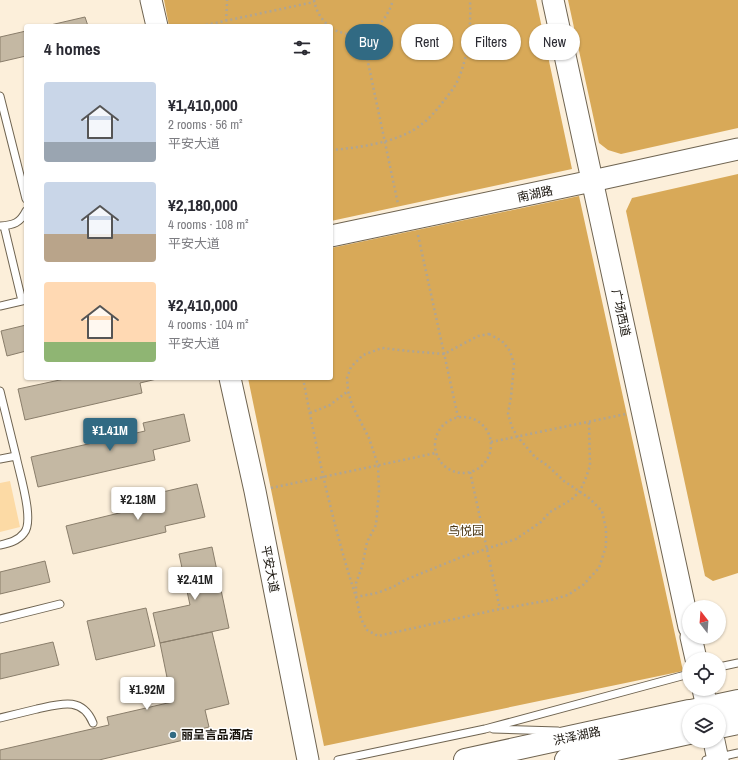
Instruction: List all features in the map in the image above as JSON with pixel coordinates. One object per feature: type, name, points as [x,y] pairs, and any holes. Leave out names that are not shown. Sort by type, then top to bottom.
[{"type":"main road","name":"洪泽湖路","points":[[707,704],[738,701]]},
{"type":"main road","name":"洪泽湖路","points":[[466,760],[597,731],[682,709]]},
{"type":"main road","points":[[726,726],[738,723]]},
{"type":"main road","name":"洪泽湖路","points":[[566,760],[682,735]]},
{"type":"street","points":[[152,0],[157,24]]},
{"type":"street","name":"广场西道","points":[[553,0],[683,600]]},
{"type":"street","name":"南湖路","points":[[333,236],[738,149]]},
{"type":"street","name":"平安大道","points":[[230,380],[255,491],[308,760]]},
{"type":"lane","points":[[0,96],[24,191]]},
{"type":"lane","points":[[0,306],[24,301],[2,226],[14,224],[22,220],[24,216]]},
{"type":"lane","points":[[0,391],[16,456],[28,512],[29,524],[26,532],[20,538],[13,542],[0,545]]},
{"type":"lane","points":[[0,459],[16,456]]},
{"type":"lane","points":[[0,619],[60,604]]},
{"type":"lane","points":[[726,666],[738,663]]},
{"type":"lane","points":[[338,760],[485,729],[682,676]]},
{"type":"lane","points":[[0,718],[56,704],[72,704],[86,710],[94,723]]},
{"type":"lane","points":[[485,729],[597,731]]},
{"type":"lane","points":[[714,755],[738,753]]},
{"type":"path","points":[[226,0],[226,21]]},
{"type":"path","points":[[381,24],[389,13],[393,0]]},
{"type":"path","points":[[333,150],[351,148],[384,141],[408,133],[429,118],[447,97],[460,76],[466,53],[471,22],[470,0]]},
{"type":"path","points":[[211,24],[314,1],[322,20],[327,24]]},
{"type":"path","points":[[333,28],[345,34]]},
{"type":"path","points":[[367,60],[384,141],[408,220],[444,354],[458,417]]},
{"type":"path","points":[[303,380],[324,477],[361,619],[366,630],[378,636],[500,609],[551,600],[568,595],[584,585],[599,568],[606,546],[606,529],[602,511],[589,498],[564,481],[548,466],[535,457],[517,436],[512,427],[508,414],[514,364],[510,351],[502,341],[489,334],[478,336],[444,354],[382,348],[376,350],[363,355],[351,367],[347,378],[348,391],[352,405],[369,438],[378,465],[379,491],[376,525],[367,542],[362,567],[356,583],[356,597]]},
{"type":"path","points":[[310,413],[330,405],[348,391]]},
{"type":"path","points":[[491,442],[642,410]]},
{"type":"path","points":[[458,417],[468,417],[483,425],[488,432],[491,442],[491,449],[488,458],[483,465],[470,472],[457,472],[448,469],[441,462],[436,453],[435,444],[437,434],[442,426],[450,420],[458,417]]},
{"type":"path","points":[[356,597],[377,594],[405,580],[516,539],[541,522],[550,512],[572,500],[580,491],[590,466],[589,422]]},
{"type":"path","points":[[255,491],[436,453]]},
{"type":"path","points":[[470,472],[500,609]]},
{"type":"shaded area","points":[[10,481],[20,527],[0,532],[0,483]]},
{"type":"green space","points":[[164,0],[536,0],[541,24],[529,24],[529,60],[549,60],[572,169],[333,221],[333,24],[169,24]]},
{"type":"green space","points":[[568,0],[738,0],[738,128],[621,154],[608,150],[599,143],[580,55],[580,24],[573,24]]},
{"type":"green space","points":[[738,174],[738,573],[713,581],[705,576],[626,211],[632,198]]},
{"type":"green space","name":"鸟悦园","points":[[579,196],[682,671],[324,746],[248,380],[333,380],[333,248]]},
{"type":"building","points":[[85,17],[87,24],[55,24]]},
{"type":"building","points":[[24,31],[24,56],[0,62],[0,37]]},
{"type":"building","points":[[24,325],[24,352],[7,356],[1,331]]},
{"type":"building","points":[[60,380],[153,380],[140,383],[142,393],[25,420],[18,389]]},
{"type":"building","points":[[184,414],[190,441],[153,450],[155,460],[38,487],[31,457],[145,431],[143,423]]},
{"type":"building","points":[[197,484],[205,517],[165,526],[166,532],[73,554],[66,526],[156,504],[154,494]]},
{"type":"building","points":[[212,547],[229,628],[160,643],[153,613],[190,605],[179,554]]},
{"type":"building","points":[[45,561],[50,582],[0,594],[0,572]]},
{"type":"building","points":[[146,608],[155,646],[96,660],[87,621]]},
{"type":"building","points":[[212,632],[229,704],[205,710],[209,727],[190,732],[192,738],[99,760],[0,760],[0,750],[109,725],[107,717],[172,702],[160,643]]},
{"type":"building","points":[[53,642],[59,665],[0,679],[0,654]]},
{"type":"place","name":"丽呈言品酒店","points":[[173,735]]}]
